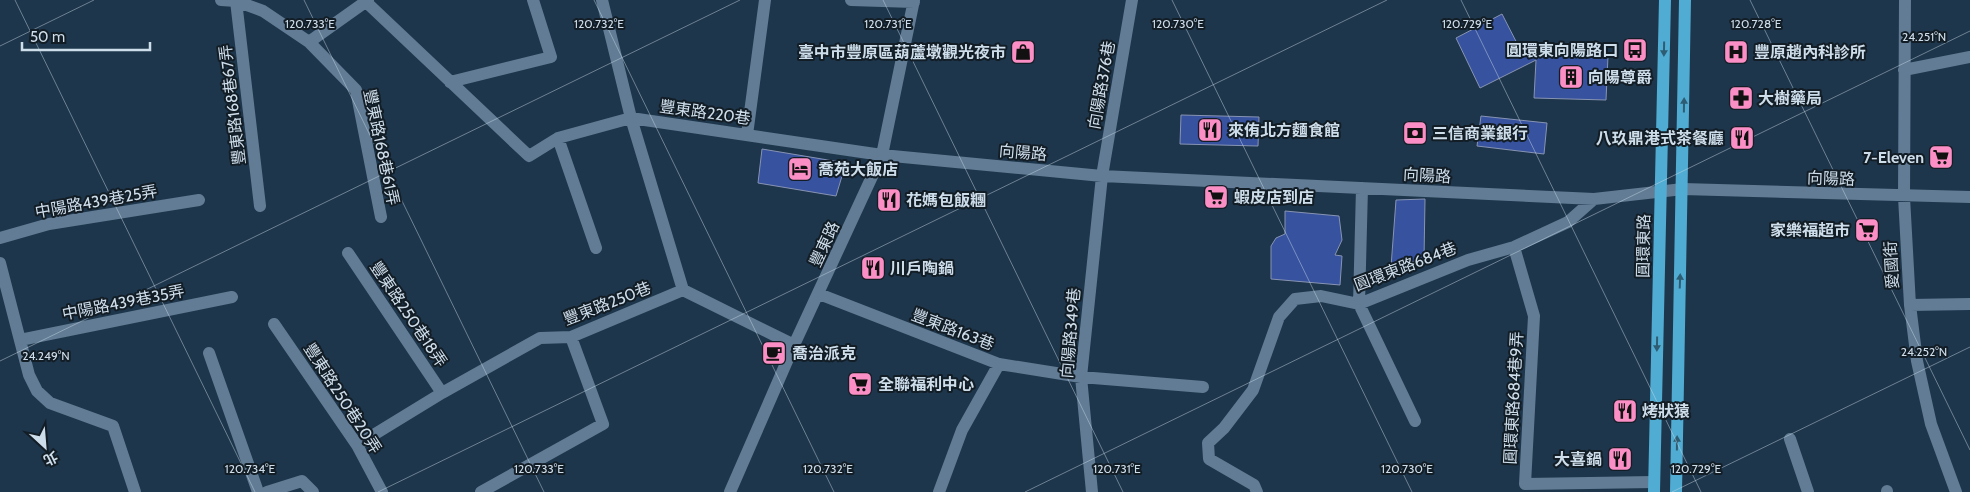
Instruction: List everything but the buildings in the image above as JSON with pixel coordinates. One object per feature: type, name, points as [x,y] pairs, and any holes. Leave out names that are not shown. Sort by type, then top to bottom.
[{"type":"main road","name":"圓環東路","points":[[1654,487],[1665,0]]},
{"type":"main road","points":[[1676,492],[1685,0]]},
{"type":"street","name":"豐東路168巷61弄","points":[[220,0],[236,1],[263,11],[309,42],[356,90],[380,217]]},
{"type":"street","points":[[309,42],[367,1],[450,82],[551,57],[533,0]]},
{"type":"street","points":[[602,0],[631,118],[683,290],[794,345]]},
{"type":"street","points":[[747,134],[765,0]]},
{"type":"street","points":[[851,0],[914,1]]},
{"type":"street","name":"向陽路376巷","points":[[1102,176],[1132,0]]},
{"type":"street","name":"愛國街","points":[[1905,0],[1904,197],[1910,305],[1917,361],[1931,424],[1956,492]]},
{"type":"street","name":"豐東路168巷67弄","points":[[236,1],[260,206]]},
{"type":"street","name":"豐東路","points":[[730,492],[794,345],[882,155],[914,1]]},
{"type":"street","points":[[1904,70],[1970,57]]},
{"type":"street","name":"豐東路220巷","points":[[450,82],[529,156],[558,138],[631,118],[882,155]]},
{"type":"street","points":[[558,138],[596,248]]},
{"type":"street","name":"向陽路","points":[[882,155],[1102,176],[1594,199],[1660,190],[1683,189],[1904,197],[1970,197]]},
{"type":"street","name":"向陽路349巷","points":[[1092,492],[1081,377],[1102,176]]},
{"type":"street","points":[[1362,188],[1359,304],[1414,421]]},
{"type":"street","name":"圓環東路684巷","points":[[1256,492],[1254,485],[1209,460],[1208,443],[1224,428],[1253,390],[1279,317],[1295,299],[1322,296],[1359,304],[1468,260],[1514,247],[1568,222],[1594,199]]},
{"type":"street","name":"中陽路439巷25弄","points":[[0,238],[49,224],[199,200]]},
{"type":"street","name":"圓環東路684巷9弄","points":[[1514,247],[1534,316],[1525,484],[1654,487]]},
{"type":"street","name":"豐東路250巷18弄","points":[[348,254],[442,393]]},
{"type":"street","points":[[0,263],[29,375],[37,391],[50,403],[113,426],[134,492]]},
{"type":"street","name":"豐東路250巷","points":[[357,446],[442,393],[540,338],[571,337],[683,290]]},
{"type":"street","name":"豐東路163巷","points":[[819,294],[999,364],[1081,377],[1203,386]]},
{"type":"street","name":"中陽路439巷35弄","points":[[20,340],[232,297]]},
{"type":"street","points":[[1910,305],[1970,304]]},
{"type":"street","name":"豐東路250巷20弄","points":[[274,324],[357,446],[382,492]]},
{"type":"street","points":[[481,492],[603,424],[571,337]]},
{"type":"street","points":[[210,353],[258,492]]},
{"type":"street","points":[[939,492],[962,430],[999,364]]},
{"type":"street","points":[[1790,439],[1808,492]]},
{"type":"street","points":[[267,492],[302,481],[313,492]]},
{"type":"place","name":"圓環東向陽路口","points":[[1635,50]]},
{"type":"place","name":"臺中市豐原區葫蘆墩觀光夜市","points":[[1023,52]]},
{"type":"place","name":"豐原趙內科診所","points":[[1736,52]]},
{"type":"place","name":"向陽尊爵","points":[[1571,77]]},
{"type":"place","name":"大樹藥局","points":[[1741,98]]},
{"type":"place","name":"來侑北方麵食館","points":[[1210,130]]},
{"type":"place","name":"三信商業銀行","points":[[1415,133]]},
{"type":"place","name":"八玖鼎港式茶餐廳","points":[[1742,138]]},
{"type":"place","name":"7-Eleven","points":[[1941,157]]},
{"type":"place","name":"喬苑大飯店","points":[[800,169]]},
{"type":"place","name":"蝦皮店到店","points":[[1216,197]]},
{"type":"place","name":"花媽包飯糰","points":[[889,200]]},
{"type":"place","name":"家樂福超市","points":[[1867,230]]},
{"type":"place","name":"川戶陶鍋","points":[[873,268]]},
{"type":"place","name":"喬治派克","points":[[774,353]]},
{"type":"place","name":"全聯福利中心","points":[[860,384]]},
{"type":"place","name":"烤狀猿","points":[[1625,411]]},
{"type":"place","name":"大喜鍋","points":[[1620,459]]}]
